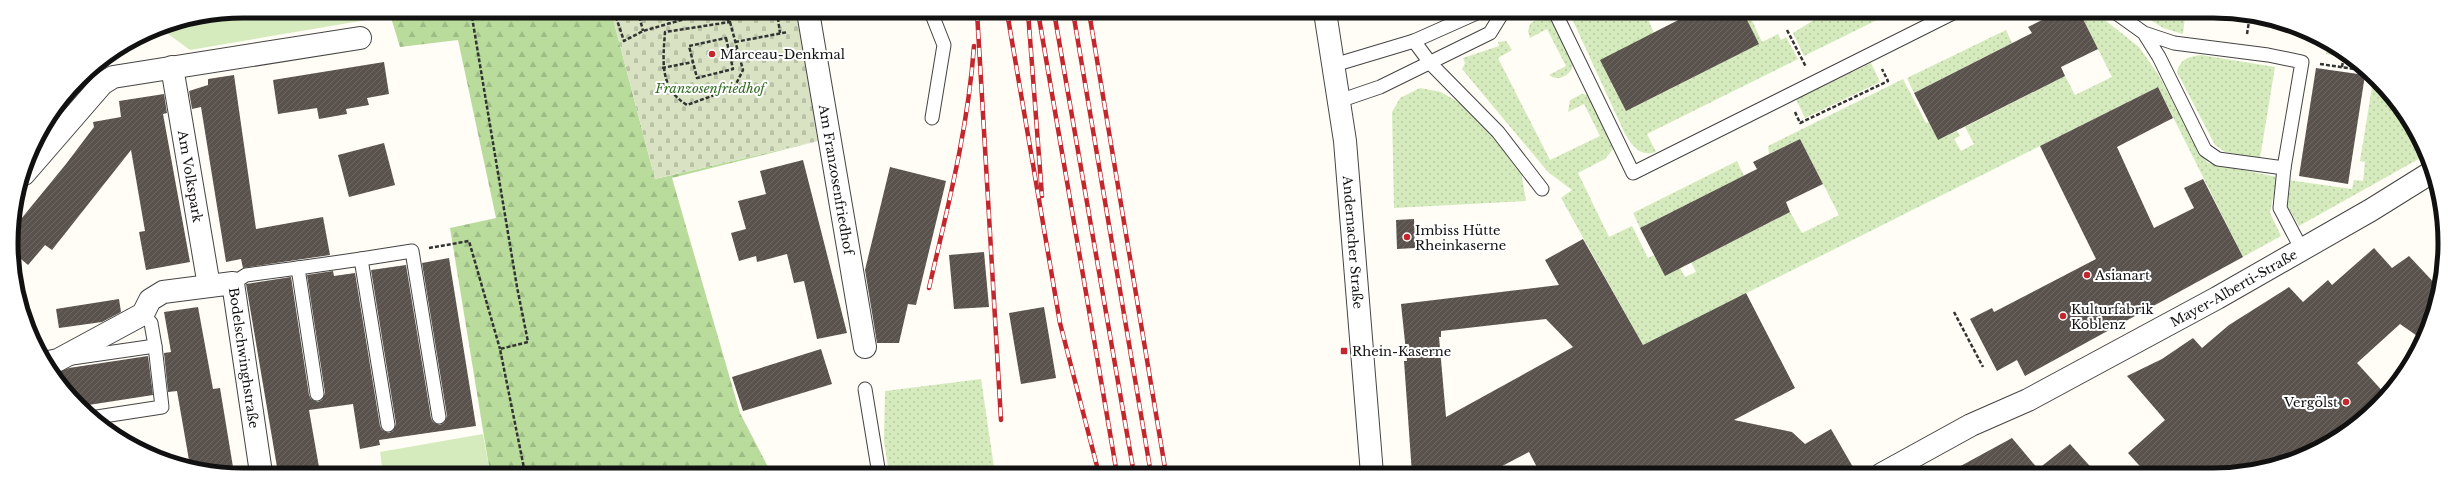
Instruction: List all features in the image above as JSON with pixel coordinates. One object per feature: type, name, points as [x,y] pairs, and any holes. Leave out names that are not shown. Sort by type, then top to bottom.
[{"type":"street","name":"Andernacher Straße","points":[[1326,18],[1339,101],[1353,224],[1372,468]]},
{"type":"street","name":"Am Franzosenfriedhof","points":[[809,20],[865,347]]},
{"type":"street","points":[[32,164],[102,84],[113,77],[360,38]]},
{"type":"street","name":"Am Volkspark","points":[[172,67],[209,286]]},
{"type":"street","name":"Mayer-Alberti-Straße","points":[[1893,468],[1971,426],[2035,396],[2302,250],[2427,175]]},
{"type":"street","name":"Bodelschwinghstraße","points":[[54,361],[143,314],[150,300],[163,292],[232,283],[260,468]]},
{"type":"lane","points":[[932,118],[944,45],[933,18]]},
{"type":"lane","points":[[1334,65],[1414,41],[1466,18]]},
{"type":"lane","points":[[1339,101],[1380,87],[1431,64],[1490,33],[1500,18]]},
{"type":"lane","points":[[1558,18],[1633,173],[1943,18]]},
{"type":"lane","points":[[2123,18],[2144,33],[2174,43],[2268,55],[2302,62],[2284,168],[2280,208],[2302,250]]},
{"type":"lane","points":[[2144,33],[2159,57],[2205,150],[2218,159],[2284,168]]},
{"type":"lane","points":[[1414,41],[1431,64],[1498,132],[1542,189]]},
{"type":"lane","points":[[232,283],[246,275],[412,251],[439,417]]},
{"type":"lane","points":[[361,259],[388,425]]},
{"type":"lane","points":[[298,268],[317,394]]},
{"type":"lane","points":[[100,416],[162,407],[151,323],[143,314]]},
{"type":"lane","points":[[54,361],[155,346]]},
{"type":"lane","points":[[865,389],[878,468]]},
{"type":"path","points":[[472,18],[517,287],[528,342],[500,349]]},
{"type":"path","points":[[616,18],[624,41],[643,31],[689,18]]},
{"type":"path","points":[[640,18],[643,31]]},
{"type":"path","points":[[667,18],[669,24]]},
{"type":"path","points":[[726,18],[730,22],[743,70],[734,88],[687,105],[675,98],[662,68],[665,32],[730,22]]},
{"type":"path","points":[[777,18],[780,33]]},
{"type":"path","points":[[735,42],[780,33],[809,20]]},
{"type":"path","points":[[1787,30],[1814,82]]},
{"type":"path","points":[[726,38],[729,52],[733,69],[697,78],[689,46],[726,38]]},
{"type":"path","points":[[729,52],[737,50]]},
{"type":"path","points":[[1787,96],[1800,123],[1888,81],[1874,52]]},
{"type":"path","points":[[2342,67],[2343,60]]},
{"type":"path","points":[[662,68],[693,62]]},
{"type":"path","points":[[2302,62],[2356,69]]},
{"type":"path","points":[[412,251],[469,241],[500,349],[524,468]]},
{"type":"path","points":[[1954,312],[1983,366]]},
{"type":"green space","points":[[228,18],[378,18],[190,50],[165,32],[199,22]]},
{"type":"green space","points":[[391,18],[613,18],[655,179],[818,141],[672,178],[740,413],[768,468],[489,468],[450,228],[496,218],[458,40],[400,47]]},
{"type":"green space","name":"Franzosenfriedhof","points":[[613,18],[797,18],[818,141],[655,179]]},
{"type":"green space","points":[[1539,18],[1551,19],[1573,62],[1571,70],[1565,76],[1557,78],[1549,75],[1566,66],[1547,29],[1530,38],[1528,31],[1530,24]]},
{"type":"green space","points":[[1572,18],[1648,18],[1654,33],[1721,18],[1751,18],[1762,42],[1778,34],[1781,40],[1786,37],[1798,59],[1647,134],[1656,152],[1641,152],[1634,146],[1625,134]]},
{"type":"green space","points":[[1817,18],[1881,18],[1804,56],[1793,33]]},
{"type":"green space","points":[[2082,18],[2102,18],[2139,47],[2158,74],[2198,150],[2208,163],[2277,177],[2270,213],[2281,236],[2243,257],[2158,87],[1643,345],[1561,198],[1572,190],[1548,172],[1462,69],[1465,63],[1463,58],[1499,46],[1498,42],[1506,41],[1512,50],[1498,58],[1550,160],[1600,136],[1584,104],[1568,112],[1570,100],[1582,94],[1589,95],[1613,149],[1605,159],[1578,173],[1609,237],[1632,226],[1648,258],[1654,255],[1665,276],[1680,268],[1685,277],[1696,272],[1691,262],[1790,212],[1802,233],[1839,215],[1800,139],[1769,154],[1768,146],[1903,79],[1926,123],[1929,122],[1938,140],[1957,131],[1960,136],[1954,139],[1961,151],[1974,144],[1965,127],[2065,76],[2075,95],[2112,77]]},
{"type":"green space","points":[[2148,18],[2185,18],[2183,34],[2163,28]]},
{"type":"green space","points":[[2006,30],[2012,43],[1914,93],[1907,78]]},
{"type":"green space","points":[[2327,49],[2338,56],[2326,54]]},
{"type":"green space","points":[[2201,55],[2275,67],[2260,158],[2225,152],[2215,145],[2177,72],[2182,61]]},
{"type":"green space","points":[[1871,63],[1880,82],[1805,118],[1796,99]]},
{"type":"green space","points":[[2372,84],[2392,106],[2415,143],[2421,158],[2299,226],[2287,205],[2288,180],[2352,189],[2354,180],[2363,181],[2365,162],[2360,161]]},
{"type":"green space","points":[[1420,88],[1441,92],[1463,105],[1490,133],[1521,172],[1526,201],[1394,208],[1392,112],[1400,98]]},
{"type":"green space","points":[[75,94],[59,114],[64,106]]},
{"type":"green space","points":[[1737,161],[1744,176],[1640,228],[1633,213]]},
{"type":"green space","points":[[981,379],[994,468],[888,468],[884,441],[885,391]]},
{"type":"green space","points":[[483,434],[489,468],[382,468],[380,452]]},
{"type":"building","points":[[1682,18],[1746,18],[1759,44],[1626,111],[1600,60]]},
{"type":"building","points":[[2046,18],[2082,18],[2098,49],[2061,67],[2065,76],[1938,140],[1914,93],[2032,33],[2028,27]]},
{"type":"building","points":[[384,62],[389,94],[367,98],[369,105],[346,109],[347,114],[319,119],[317,108],[278,114],[273,80]]},
{"type":"building","points":[[2316,68],[2362,75],[2365,77],[2348,184],[2299,176]]},
{"type":"building","points":[[234,75],[256,229],[323,217],[330,255],[243,268],[241,259],[226,262],[201,107],[192,109],[189,91],[208,85],[208,79]]},
{"type":"building","points":[[2158,87],[2173,118],[2117,147],[2154,228],[2194,208],[2184,188],[2203,179],[2243,257],[2025,376],[2017,360],[1997,371],[1970,319],[1992,308],[1994,312],[2096,259],[2040,146]]},
{"type":"building","points":[[164,94],[167,113],[163,114],[190,262],[146,270],[139,232],[145,231],[131,150],[52,250],[45,245],[28,265],[18,257],[19,222],[94,127],[93,122],[121,117],[119,101]]},
{"type":"building","points":[[1800,139],[1823,184],[1786,202],[1790,212],[1665,276],[1640,228],[1757,169],[1753,162]]},
{"type":"building","points":[[384,143],[395,185],[349,197],[338,155]]},
{"type":"building","points":[[803,160],[847,333],[817,339],[804,281],[794,283],[787,254],[757,262],[756,256],[739,261],[731,233],[746,229],[738,201],[766,194],[760,171]]},
{"type":"building","points":[[890,167],[946,181],[916,305],[908,304],[899,343],[877,343],[865,270]]},
{"type":"building","points":[[1414,219],[1415,248],[1397,249],[1396,220]]},
{"type":"building","points":[[1583,239],[1643,345],[1746,293],[1795,388],[1734,420],[1792,432],[1805,444],[1831,429],[1854,468],[1537,468],[1529,452],[1498,468],[1412,468],[1404,361],[1407,361],[1401,304],[1559,285],[1545,260]],"holes":[[[1546,319],[1573,347],[1446,417],[1439,337],[1441,337],[1441,331]]]},
{"type":"building","points":[[2374,248],[2392,268],[2409,256],[2435,283],[2426,315],[2418,336],[2400,324],[2357,363],[2382,391],[2350,422],[2313,445],[2285,456],[2257,464],[2228,468],[2142,468],[2128,453],[2165,420],[2127,376],[2162,359],[2193,338],[2202,348],[2229,325],[2289,287],[2303,302],[2328,280],[2332,285]]},
{"type":"building","points":[[984,252],[989,307],[954,309],[949,255]]},
{"type":"building","points":[[449,258],[476,426],[379,440],[380,445],[360,449],[353,404],[309,410],[319,468],[277,468],[246,284],[291,277],[309,395],[311,399],[318,402],[322,400],[325,393],[307,275],[333,271],[334,276],[355,273],[380,426],[382,430],[389,433],[393,431],[396,424],[371,270],[406,265],[431,418],[433,422],[440,425],[444,423],[447,416],[422,263]]},
{"type":"building","points":[[119,299],[121,312],[102,322],[59,328],[56,309]]},
{"type":"building","points":[[198,307],[213,389],[220,388],[233,468],[199,464],[189,461],[177,391],[168,392],[164,353],[171,352],[164,312]]},
{"type":"building","points":[[1044,307],[1056,378],[1021,384],[1009,313]]},
{"type":"building","points":[[821,349],[832,384],[743,411],[732,377]]},
{"type":"building","points":[[148,356],[153,395],[87,405],[64,380],[59,372],[69,368]]},
{"type":"building","points":[[2012,438],[2037,468],[1957,468]]},
{"type":"building","points":[[2070,444],[2092,468],[2039,468]]},
{"type":"railway","points":[[977,18],[1001,420]]},
{"type":"railway","points":[[1008,18],[1060,323],[1097,468]]},
{"type":"railway","points":[[1028,18],[1042,196]]},
{"type":"railway","points":[[1039,18],[1116,468]]},
{"type":"railway","points":[[1055,18],[1133,468]]},
{"type":"railway","points":[[1074,18],[1150,468]]},
{"type":"railway","points":[[1090,18],[1165,468]]},
{"type":"railway","points":[[929,288],[962,137],[974,46]]},
{"type":"place","name":"Marceau-Denkmal","points":[[712,54]]},
{"type":"place","name":"Imbiss Hütte Rheinkaserne","points":[[1407,237]]},
{"type":"place","name":"Asianart","points":[[2087,275]]},
{"type":"place","name":"Kulturfabrik Koblenz","points":[[2063,316]]},
{"type":"place","name":"Rhein-Kaserne","points":[[1344,351]]},
{"type":"place","name":"Vergölst","points":[[2346,402]]}]
